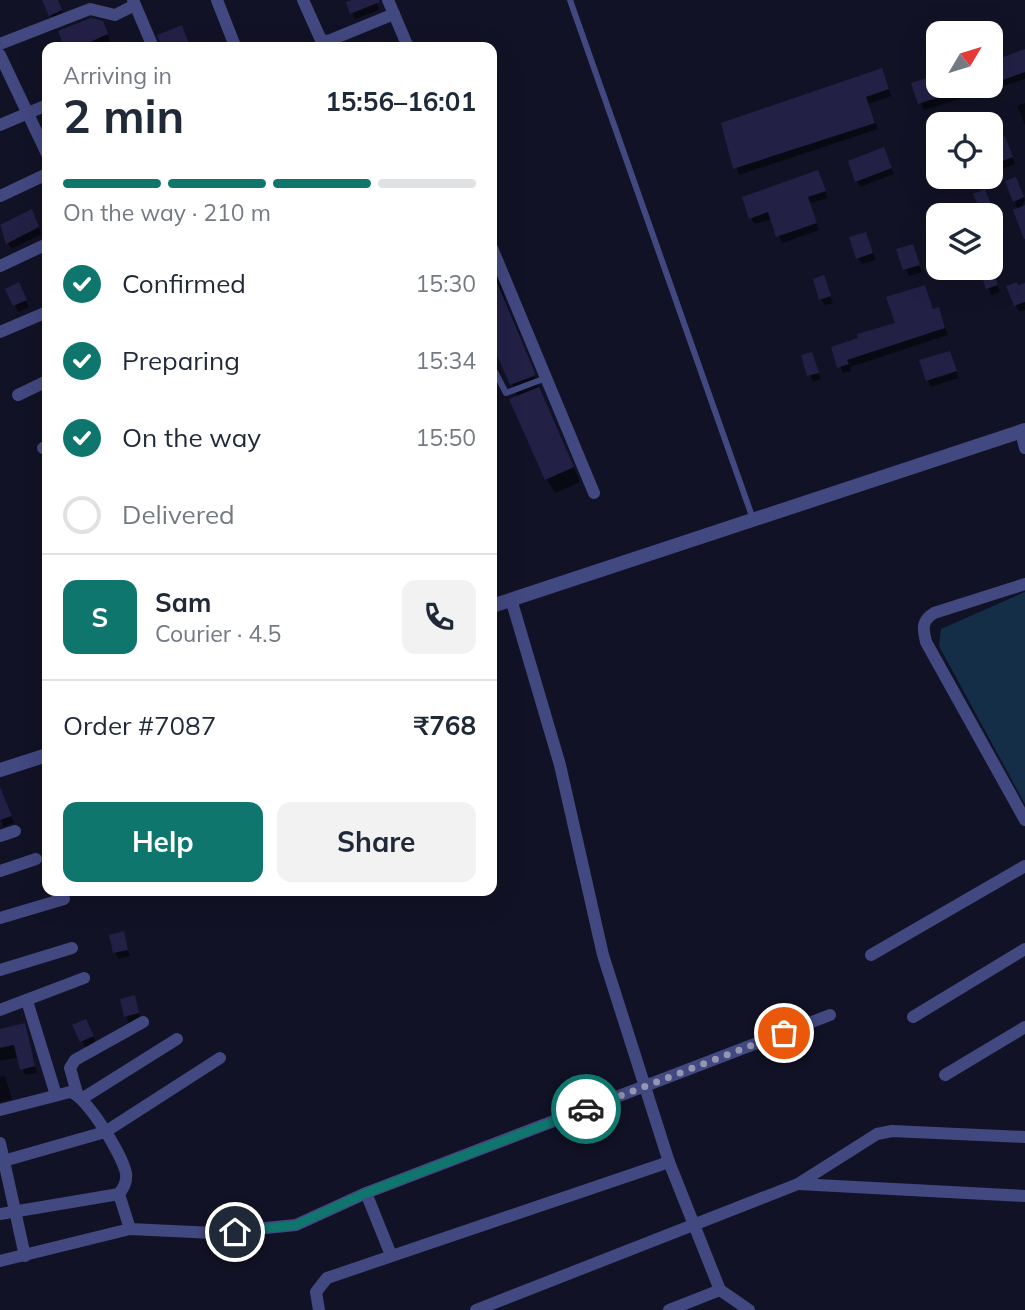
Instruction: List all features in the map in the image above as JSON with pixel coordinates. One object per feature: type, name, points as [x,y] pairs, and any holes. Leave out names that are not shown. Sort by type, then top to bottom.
[{"type":"street","points":[[217,0],[233,42]]},
{"type":"street","points":[[303,0],[321,40],[328,41],[394,14]]},
{"type":"street","points":[[388,0],[406,42]]},
{"type":"street","points":[[0,44],[90,9],[115,15],[134,2],[151,42]]},
{"type":"street","points":[[0,55],[42,143]]},
{"type":"street","points":[[0,125],[42,108]]},
{"type":"street","points":[[0,196],[42,176]]},
{"type":"street","points":[[0,266],[42,246]]},
{"type":"street","points":[[497,260],[594,493]]},
{"type":"street","points":[[0,332],[42,314]]},
{"type":"street","points":[[18,395],[42,383]]},
{"type":"street","points":[[497,604],[1023,431],[1025,448]]},
{"type":"street","points":[[1025,584],[934,613],[927,618],[923,627],[926,642],[1025,820]]},
{"type":"street","points":[[511,599],[559,765],[603,955],[669,1162],[696,1223],[720,1290],[749,1310]]},
{"type":"street","points":[[0,770],[42,757]]},
{"type":"street","points":[[0,836],[15,831]]},
{"type":"street","points":[[0,871],[36,859]]},
{"type":"street","points":[[871,955],[1025,866]]},
{"type":"street","points":[[0,918],[64,899]]},
{"type":"street","points":[[0,970],[72,948]]},
{"type":"street","points":[[913,1017],[1025,948]]},
{"type":"street","points":[[0,1010],[84,978]]},
{"type":"street","points":[[27,1001],[56,1095]]},
{"type":"street","points":[[0,1261],[130,1229],[214,1233],[296,1225],[366,1193],[830,1015]]},
{"type":"street","points":[[0,1214],[119,1194],[125,1185],[126,1174],[105,1132],[80,1096],[70,1068],[75,1060],[143,1022]]},
{"type":"street","points":[[945,1074],[1025,1027]]},
{"type":"street","points":[[0,1110],[56,1095],[80,1096],[177,1039]]},
{"type":"street","points":[[2,1162],[105,1132],[220,1058]]},
{"type":"street","points":[[476,1310],[798,1184],[862,1142],[892,1131],[1025,1137]]},
{"type":"street","points":[[0,1143],[2,1162],[25,1256]]},
{"type":"street","points":[[319,1310],[316,1292],[327,1278],[669,1162]]},
{"type":"street","points":[[798,1184],[1025,1196]]},
{"type":"street","points":[[366,1193],[391,1255]]},
{"type":"street","points":[[119,1194],[130,1229]]},
{"type":"street","points":[[669,1310],[720,1290]]},
{"type":"lane","points":[[570,0],[752,519]]},
{"type":"lane","points":[[497,376],[506,393],[546,378]]},
{"type":"water","points":[[1025,592],[1025,804],[939,646],[941,629]]},
{"type":"building","points":[[42,0],[58,0],[62,10],[49,16]]},
{"type":"building","points":[[346,2],[380,2],[350,14]]},
{"type":"building","points":[[91,18],[103,21],[108,34],[90,42],[62,42],[58,31]]},
{"type":"building","points":[[182,25],[188,42],[160,42],[157,35]]},
{"type":"building","points":[[1025,49],[1025,72],[1003,80],[1003,57]]},
{"type":"building","points":[[882,68],[889,89],[866,97],[875,123],[733,169],[721,123]]},
{"type":"building","points":[[926,78],[926,98],[937,98],[918,104],[911,83]]},
{"type":"building","points":[[1005,136],[1013,157],[1003,161]]},
{"type":"building","points":[[884,147],[892,168],[855,182],[848,161]]},
{"type":"building","points":[[818,170],[826,191],[808,197],[817,223],[776,237],[768,212],[749,219],[742,197]]},
{"type":"building","points":[[1016,177],[1024,197],[1013,202],[1005,181]]},
{"type":"building","points":[[985,189],[990,203],[977,203],[973,194]]},
{"type":"building","points":[[1025,205],[1025,239],[1024,239],[1013,210]]},
{"type":"building","points":[[32,209],[39,227],[6,244],[0,225]]},
{"type":"building","points":[[866,232],[873,253],[856,259],[849,237]]},
{"type":"building","points":[[913,244],[920,265],[903,270],[896,249]]},
{"type":"building","points":[[824,275],[831,296],[819,300],[813,279]]},
{"type":"building","points":[[983,280],[996,280],[998,285],[986,289]]},
{"type":"building","points":[[19,282],[27,300],[13,306],[5,289]]},
{"type":"building","points":[[497,282],[535,373],[534,376],[510,385],[497,355]]},
{"type":"building","points":[[1017,282],[1018,285],[1025,283],[1025,302],[1014,306],[1006,286]]},
{"type":"building","points":[[925,285],[933,309],[939,307],[945,328],[847,360],[849,364],[837,368],[831,347],[858,338],[857,334],[895,323],[886,297]]},
{"type":"building","points":[[950,351],[957,371],[926,381],[919,360]]},
{"type":"building","points":[[812,352],[819,373],[807,376],[801,355]]},
{"type":"building","points":[[539,387],[574,467],[545,480],[509,399]]},
{"type":"building","points":[[0,787],[12,816],[0,820]]},
{"type":"building","points":[[124,931],[128,950],[113,953],[109,935]]},
{"type":"building","points":[[135,995],[139,1013],[124,1017],[120,999]]},
{"type":"building","points":[[86,1019],[94,1036],[80,1042],[72,1025]]},
{"type":"building","points":[[25,1023],[35,1066],[20,1070],[14,1045],[0,1048],[0,1029]]},
{"type":"way so far","points":[[586,1109],[784,1033]]},
{"type":"route","points":[[235,1232],[296,1225],[366,1193],[586,1109]]}]
